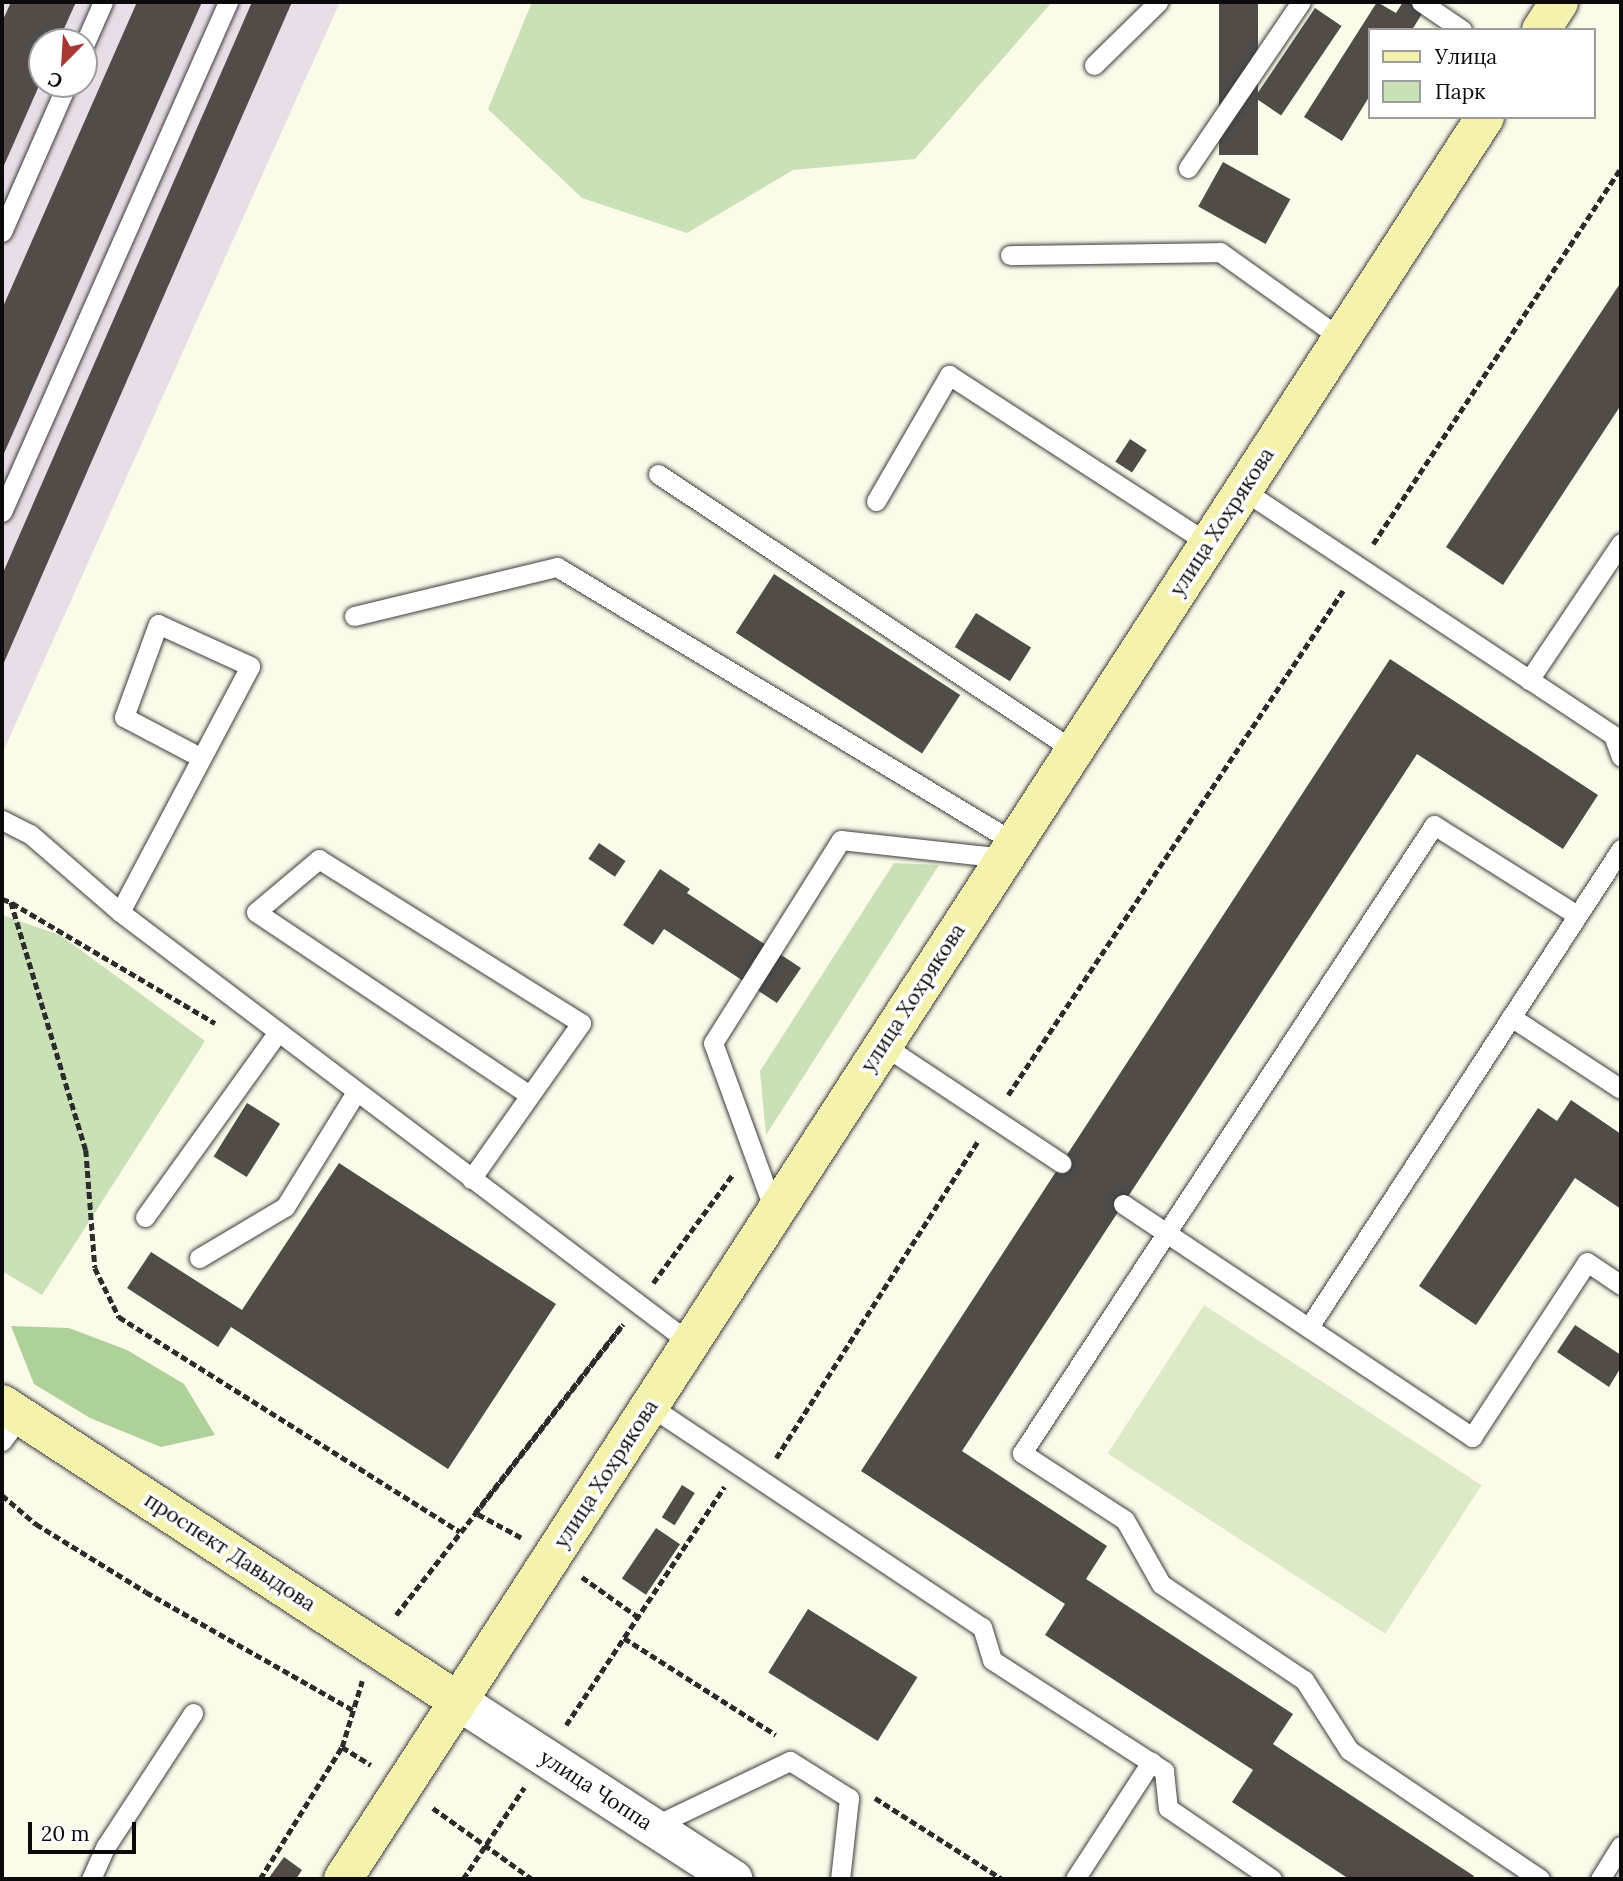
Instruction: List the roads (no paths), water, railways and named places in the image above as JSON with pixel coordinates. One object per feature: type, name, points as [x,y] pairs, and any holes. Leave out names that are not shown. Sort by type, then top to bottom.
[{"type":"main road","points":[[1542,28],[1559,2]]},
{"type":"main road","name":"улица Хохрякова","points":[[343,1879],[1484,119]]},
{"type":"main road","name":"проспект Давыдова","points":[[8,1420],[458,1701]]},
{"type":"street","name":"улица Чоппа","points":[[458,1701],[733,1879]]},
{"type":"lane","points":[[92,28],[103,2]]},
{"type":"lane","points":[[2,512],[228,2]]},
{"type":"lane","points":[[1094,65],[1158,2]]},
{"type":"lane","points":[[1188,168],[1301,2]]},
{"type":"lane","points":[[1421,2],[1459,28]]},
{"type":"lane","points":[[2,232],[61,98]]},
{"type":"lane","points":[[1010,255],[1220,252],[1342,339]]},
{"type":"lane","points":[[876,501],[949,375],[1208,543]]},
{"type":"lane","points":[[658,474],[1074,750]]},
{"type":"lane","points":[[1243,490],[1357,569],[1529,680],[1617,729],[1621,757]]},
{"type":"lane","points":[[1529,680],[1621,543]]},
{"type":"lane","points":[[354,615],[557,567],[1009,850]]},
{"type":"lane","points":[[120,912],[250,666],[158,624],[124,717],[200,757]]},
{"type":"lane","points":[[2,820],[30,834],[120,912],[690,1343]]},
{"type":"lane","points":[[1540,1879],[1349,1750],[1304,1679],[1161,1584],[1125,1520],[1022,1453],[1434,825],[1577,915]]},
{"type":"lane","points":[[2,835],[30,834]]},
{"type":"lane","points":[[775,1213],[713,1043],[841,840],[1009,850]]},
{"type":"lane","points":[[1309,1327],[1621,849]]},
{"type":"lane","points":[[471,1178],[528,1094],[581,1023],[319,859],[256,912],[528,1094]]},
{"type":"lane","points":[[1511,1017],[1621,1089]]},
{"type":"lane","points":[[145,1217],[278,1032]]},
{"type":"lane","points":[[883,1045],[1061,1163]]},
{"type":"lane","points":[[199,1258],[285,1207],[356,1091]]},
{"type":"lane","points":[[1123,1204],[1472,1437],[1587,1262],[1621,1285]]},
{"type":"lane","points":[[650,1406],[982,1627],[992,1660],[1164,1771],[1168,1808],[1272,1879]]},
{"type":"lane","points":[[91,1879],[106,1846],[193,1713]]},
{"type":"lane","points":[[652,1827],[790,1762],[849,1798],[840,1879]]},
{"type":"lane","points":[[1075,1879],[1151,1762]]},
{"type":"lane","points":[[1600,1879],[1621,1846]]}]
